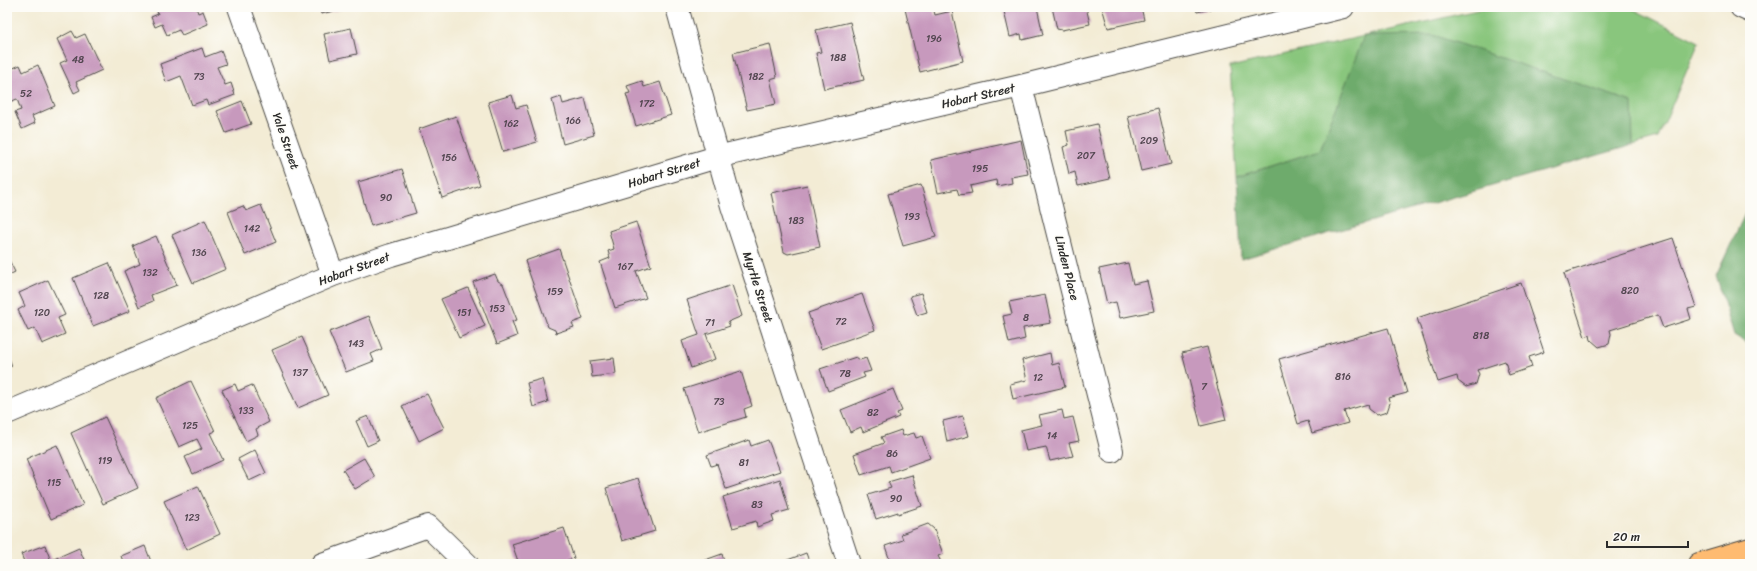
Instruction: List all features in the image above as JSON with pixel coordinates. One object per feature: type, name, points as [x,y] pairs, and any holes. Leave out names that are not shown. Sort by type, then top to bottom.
[{"type":"main road","points":[[1699,564],[1750,549]]},
{"type":"street","name":"Yale Street","points":[[239,7],[333,275]]},
{"type":"street","name":"Myrtle Street","points":[[677,7],[717,157],[732,206],[849,564]]},
{"type":"street","name":"Hobart Street","points":[[7,413],[333,275],[391,255],[717,157],[1022,86],[1343,7]]},
{"type":"street","name":"Linden Place","points":[[1022,86],[1112,451]]},
{"type":"street","points":[[322,564],[428,526],[467,564]]},
{"type":"green space","points":[[1490,7],[1629,7],[1699,42],[1658,138],[1633,145],[1631,102],[1365,36],[1320,150],[1237,177],[1230,67]]},
{"type":"green space","points":[[1433,35],[1632,102],[1633,145],[1241,259],[1237,177],[1320,150],[1364,36]]},
{"type":"green space","points":[[1750,203],[1750,345],[1734,335],[1716,276]]},
{"type":"building","points":[[155,7],[196,7],[198,13],[203,11],[208,24],[182,35],[179,30],[167,35],[162,24],[155,27],[151,17],[158,14]]},
{"type":"building","points":[[319,7],[347,7],[347,8],[321,14]]},
{"type":"building","points":[[915,7],[933,7],[935,15],[952,11],[963,61],[920,72],[905,9]]},
{"type":"building","points":[[1003,7],[1037,7],[1043,35],[1022,40],[1021,34],[1010,37]]},
{"type":"building","points":[[1052,7],[1086,7],[1090,24],[1062,30],[1057,29]]},
{"type":"building","points":[[1102,7],[1141,7],[1144,20],[1108,28]]},
{"type":"building","points":[[1195,7],[1211,7],[1211,9],[1197,12]]},
{"type":"building","points":[[850,22],[864,80],[824,89],[816,53],[821,52],[816,30]]},
{"type":"building","points":[[351,28],[357,54],[330,60],[324,34]]},
{"type":"building","points":[[72,31],[76,38],[85,34],[102,70],[76,82],[80,90],[74,93],[60,63],[67,60],[57,39]]},
{"type":"building","points":[[770,44],[777,77],[770,79],[776,104],[747,110],[733,53]]},
{"type":"building","points":[[202,48],[205,57],[221,51],[226,64],[217,67],[225,85],[231,83],[235,95],[208,105],[206,100],[192,105],[181,76],[166,82],[160,64]]},
{"type":"building","points":[[20,65],[23,72],[38,65],[55,106],[32,116],[35,123],[22,129],[15,112],[21,110],[17,99],[7,103],[7,79],[10,78],[7,71]]},
{"type":"building","points":[[642,81],[644,87],[660,82],[671,115],[636,126],[626,94],[630,93],[627,86]]},
{"type":"building","points":[[512,95],[516,108],[526,105],[537,142],[503,152],[488,102]]},
{"type":"building","points":[[561,97],[563,104],[585,98],[594,135],[563,144],[552,100]]},
{"type":"building","points":[[242,101],[251,124],[226,133],[217,111]]},
{"type":"building","points":[[1158,108],[1171,164],[1141,171],[1128,116]]},
{"type":"building","points":[[456,116],[480,185],[442,198],[419,129]]},
{"type":"building","points":[[1097,124],[1110,179],[1078,186],[1075,172],[1069,174],[1063,147],[1069,145],[1066,131]]},
{"type":"building","points":[[1021,140],[1028,174],[1011,177],[1012,183],[997,186],[996,180],[970,186],[972,193],[959,195],[957,189],[938,193],[931,160]]},
{"type":"building","points":[[402,169],[416,213],[371,226],[358,182]]},
{"type":"building","points":[[807,185],[820,247],[788,254],[784,252],[771,193]]},
{"type":"building","points":[[921,185],[936,237],[903,246],[888,194]]},
{"type":"building","points":[[261,205],[276,242],[245,255],[228,212],[243,206],[246,211]]},
{"type":"building","points":[[205,220],[226,269],[193,283],[172,235]]},
{"type":"building","points":[[636,222],[651,266],[636,271],[646,298],[615,308],[600,262],[610,258],[608,251],[614,249],[609,231]]},
{"type":"building","points":[[156,236],[177,285],[151,295],[153,301],[139,307],[124,271],[140,264],[133,246]]},
{"type":"building","points":[[1673,238],[1696,307],[1688,309],[1691,319],[1663,328],[1658,315],[1610,330],[1611,334],[1609,344],[1599,347],[1591,340],[1590,335],[1585,337],[1564,273]]},
{"type":"building","points":[[559,249],[583,319],[572,323],[574,327],[556,333],[555,330],[548,327],[525,261]]},
{"type":"building","points":[[7,256],[15,272],[7,276]]},
{"type":"building","points":[[109,263],[130,311],[93,326],[73,278]]},
{"type":"building","points":[[1128,263],[1133,284],[1147,281],[1154,311],[1120,318],[1116,302],[1107,304],[1099,269]]},
{"type":"building","points":[[495,274],[498,281],[503,284],[517,320],[512,321],[517,336],[497,344],[473,282]]},
{"type":"building","points":[[48,280],[65,315],[58,318],[65,334],[42,344],[35,328],[28,331],[18,310],[25,306],[19,293]]},
{"type":"building","points":[[1521,283],[1544,352],[1529,357],[1532,367],[1509,375],[1505,361],[1477,370],[1479,374],[1476,384],[1466,387],[1458,381],[1457,376],[1438,382],[1417,318]]},
{"type":"building","points":[[732,285],[742,316],[728,322],[730,326],[706,334],[715,359],[691,368],[682,341],[699,335],[687,300]]},
{"type":"building","points":[[468,288],[485,326],[459,338],[441,299]]},
{"type":"building","points":[[921,293],[927,312],[917,315],[910,296]]},
{"type":"building","points":[[862,294],[875,330],[821,349],[808,313]]},
{"type":"building","points":[[1045,295],[1051,323],[1023,328],[1025,339],[1009,343],[1003,316],[1012,314],[1009,302]]},
{"type":"building","points":[[369,316],[382,349],[371,354],[374,361],[346,372],[329,332]]},
{"type":"building","points":[[1388,328],[1407,393],[1388,398],[1390,403],[1387,412],[1377,415],[1369,409],[1368,404],[1344,411],[1348,423],[1312,433],[1308,421],[1298,424],[1279,359]]},
{"type":"building","points":[[302,337],[328,395],[298,408],[272,350]]},
{"type":"building","points":[[1207,347],[1226,420],[1201,426],[1182,353]]},
{"type":"building","points":[[7,353],[12,366],[7,368]]},
{"type":"building","points":[[1050,353],[1052,365],[1059,363],[1065,387],[1013,399],[1010,384],[1027,380],[1022,360]]},
{"type":"building","points":[[856,357],[860,360],[866,358],[871,371],[863,373],[865,377],[828,391],[820,369]]},
{"type":"building","points":[[614,358],[616,374],[592,377],[590,361]]},
{"type":"building","points":[[741,371],[752,406],[744,409],[746,417],[698,432],[684,389]]},
{"type":"building","points":[[542,379],[548,402],[533,407],[527,383]]},
{"type":"building","points":[[191,381],[215,431],[210,433],[223,460],[193,474],[185,457],[202,449],[197,439],[179,447],[156,398]]},
{"type":"building","points":[[235,384],[238,391],[252,385],[269,422],[256,429],[258,435],[246,441],[222,390]]},
{"type":"building","points":[[893,389],[902,411],[897,413],[899,417],[863,432],[861,427],[850,432],[841,410]]},
{"type":"building","points":[[427,394],[444,428],[419,441],[402,406]]},
{"type":"building","points":[[1062,410],[1064,419],[1073,417],[1079,441],[1069,443],[1073,456],[1050,461],[1046,447],[1026,451],[1021,430],[1042,425],[1039,415]]},
{"type":"building","points":[[368,416],[378,441],[367,446],[356,421]]},
{"type":"building","points":[[963,416],[969,436],[947,442],[943,421]]},
{"type":"building","points":[[105,417],[138,488],[103,504],[71,433]]},
{"type":"building","points":[[901,430],[903,436],[914,433],[916,438],[922,436],[930,458],[891,472],[889,466],[861,475],[854,454],[884,443],[881,437]]},
{"type":"building","points":[[749,440],[751,446],[768,440],[780,471],[726,489],[717,464],[711,466],[707,455]]},
{"type":"building","points":[[57,445],[83,505],[51,519],[26,459]]},
{"type":"building","points":[[255,450],[266,473],[249,481],[238,459]]},
{"type":"building","points":[[364,458],[375,477],[355,489],[343,470]]},
{"type":"building","points":[[912,475],[922,506],[876,519],[868,495],[891,488],[888,482]]},
{"type":"building","points":[[638,478],[655,531],[622,541],[606,488]]},
{"type":"building","points":[[780,479],[789,510],[772,515],[774,521],[757,527],[756,521],[733,528],[723,497]]},
{"type":"building","points":[[198,486],[220,534],[186,550],[164,501]]},
{"type":"building","points":[[928,524],[934,529],[943,554],[938,556],[941,562],[936,564],[891,564],[885,546],[903,540],[901,534]]},
{"type":"building","points":[[564,528],[574,558],[556,564],[519,564],[512,544]]},
{"type":"building","points":[[45,545],[52,564],[25,564],[21,554]]},
{"type":"building","points":[[145,546],[152,564],[124,564],[121,556]]},
{"type":"building","points":[[79,548],[86,564],[57,564],[54,559]]},
{"type":"building","points":[[806,553],[810,564],[777,564]]},
{"type":"building","points":[[722,554],[725,564],[694,564]]}]
